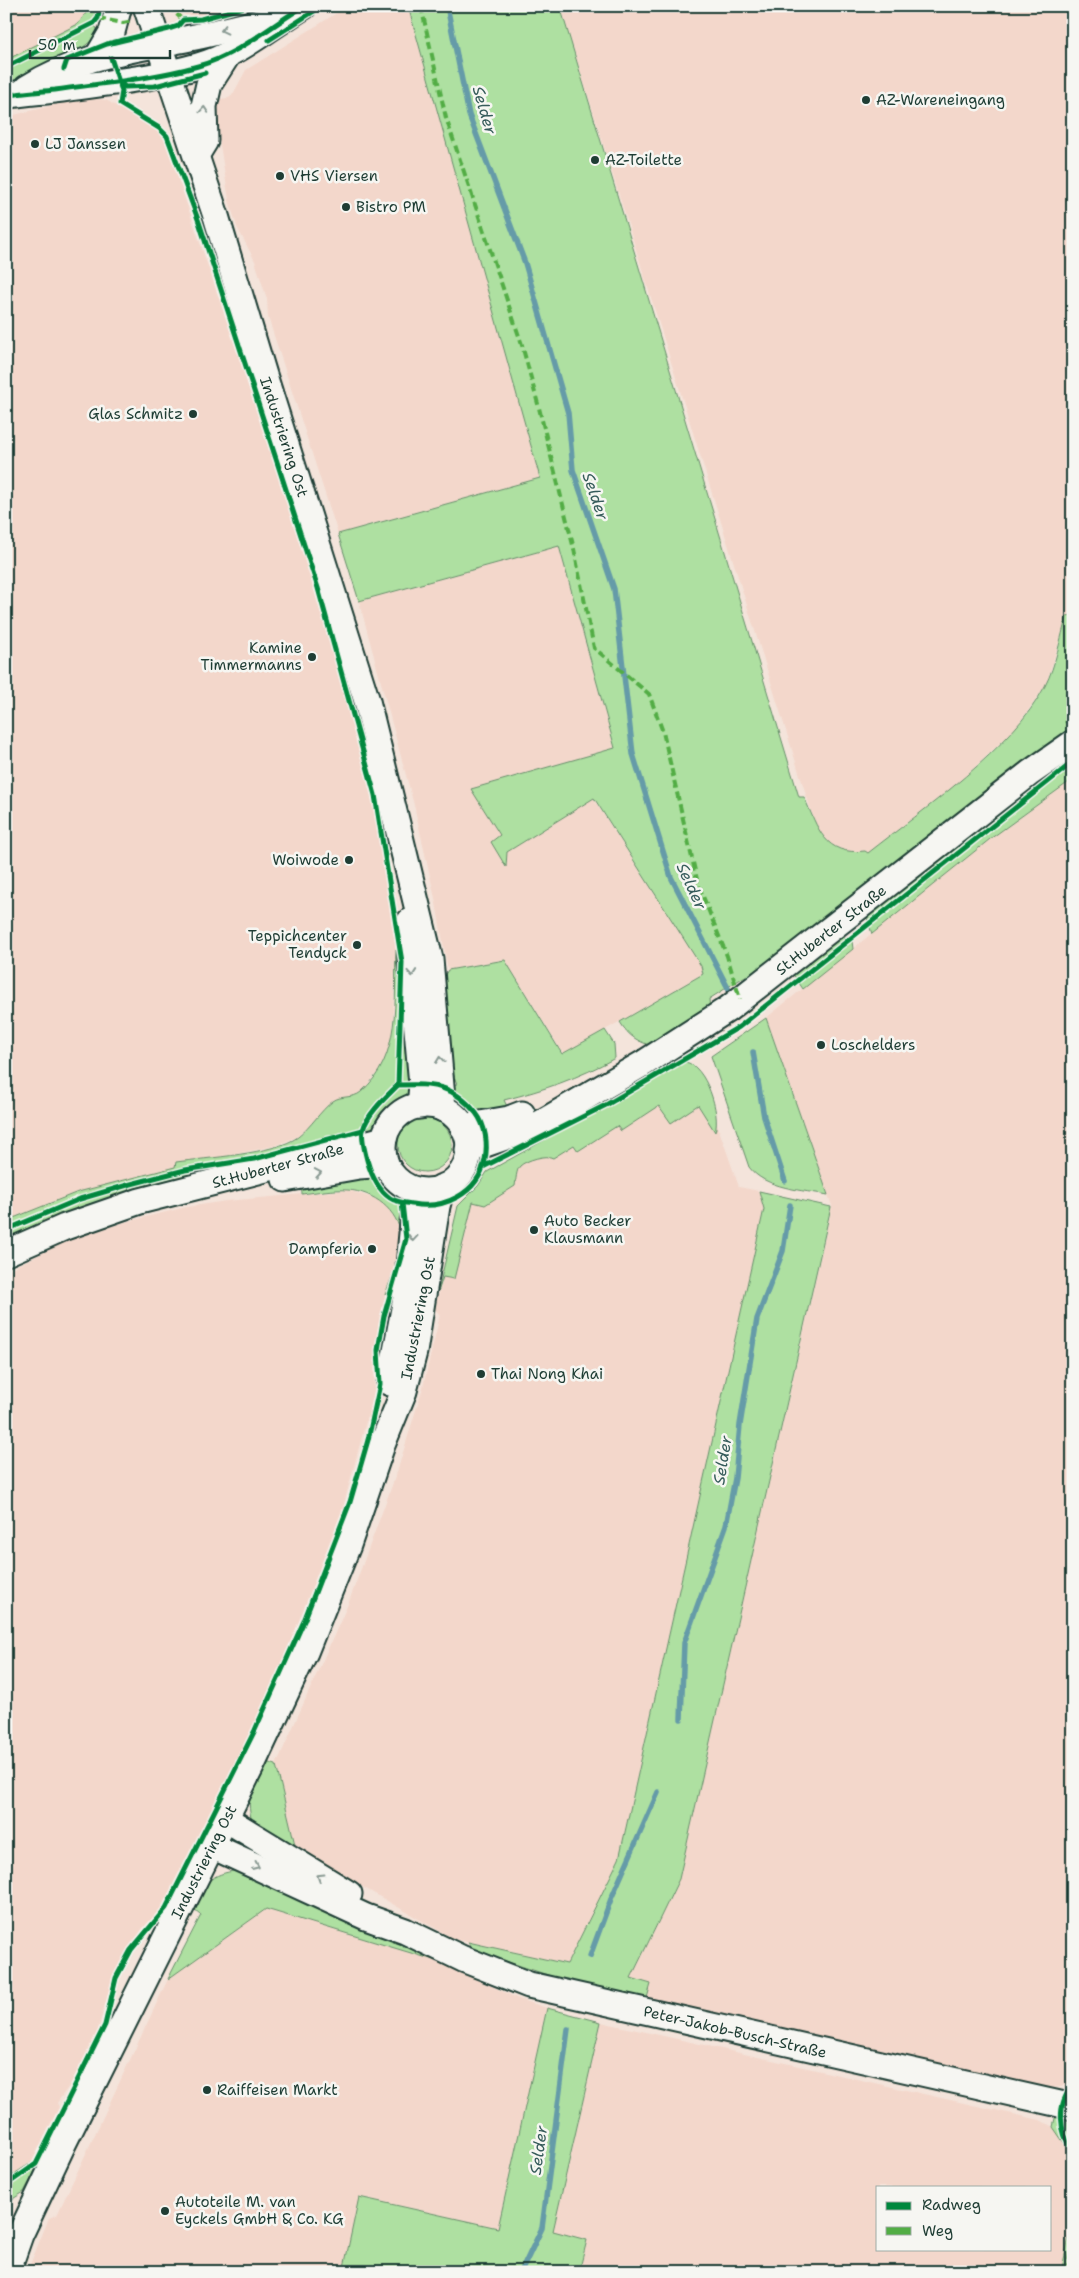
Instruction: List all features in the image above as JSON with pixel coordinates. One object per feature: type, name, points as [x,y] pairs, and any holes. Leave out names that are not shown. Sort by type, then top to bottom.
[{"type":"street","points":[[98,56],[112,32],[119,6]]},
{"type":"street","name":"Industriering Ost","points":[[146,6],[196,155],[367,701],[430,959],[432,1107]]},
{"type":"street","points":[[14,94],[41,80],[98,56],[296,11]]},
{"type":"street","points":[[14,94],[169,73],[200,66],[227,56],[272,29],[296,11]]},
{"type":"street","points":[[196,155],[205,141],[204,106],[209,84],[227,56]]},
{"type":"street","name":"St.Huberter Straße","points":[[1030,773],[1073,733]]},
{"type":"street","name":"St.Huberter Straße","points":[[466,1139],[534,1127],[728,1009],[1030,773],[1073,743]]},
{"type":"street","points":[[432,1107],[458,1120],[466,1139],[463,1168],[451,1183],[434,1190],[416,1190],[398,1180],[386,1164],[384,1139],[393,1120],[400,1113],[432,1107]]},
{"type":"street","name":"St.Huberter Straße","points":[[6,1253],[102,1213],[140,1201],[201,1187],[228,1177],[272,1168],[384,1139]]},
{"type":"street","name":"St.Huberter Straße","points":[[201,1187],[214,1188],[284,1180],[359,1166],[386,1164]]},
{"type":"street","name":"Industriering Ost","points":[[7,2272],[13,2232],[226,1819],[304,1652],[348,1545],[382,1445],[404,1391],[414,1352],[437,1206],[442,1187]]},
{"type":"street","name":"Industriering Ost","points":[[382,1445],[384,1410],[406,1298],[416,1190]]},
{"type":"street","name":"Peter-Jakob-Busch-Straße","points":[[226,1819],[406,1931],[463,1959],[548,1990],[1073,2107]]},
{"type":"street","name":"Peter-Jakob-Busch-Straße","points":[[212,1846],[366,1917],[406,1931]]},
{"type":"shaded area","points":[[6,6],[95,6],[95,20],[6,66]]},
{"type":"shaded area","points":[[173,6],[241,6],[194,16],[186,15]]},
{"type":"shaded area","points":[[348,6],[408,6],[540,478],[338,534],[268,317],[267,299],[255,261],[237,227],[229,200],[215,114],[219,99],[229,98],[233,94],[246,70]]},
{"type":"shaded area","points":[[560,6],[1073,6],[1073,615],[1067,616],[1046,685],[1014,730],[957,784],[868,853],[865,851],[845,851],[832,845],[818,830],[813,817]]},
{"type":"shaded area","points":[[90,98],[106,100],[153,127],[165,140],[279,476],[350,710],[384,852],[396,950],[392,1038],[386,1061],[363,1091],[355,1097],[344,1098],[297,1137],[274,1146],[175,1167],[78,1192],[6,1221],[6,117]]},
{"type":"shaded area","points":[[559,546],[615,749],[472,789],[501,836],[506,866],[507,852],[593,798],[701,966],[703,974],[563,1054],[505,960],[448,970],[436,903],[414,805],[359,601]]},
{"type":"shaded area","points":[[1073,779],[1073,2080],[1061,2087],[1045,2088],[647,1998],[651,1984],[631,1978],[679,1879],[832,1206],[766,1018],[990,839]]},
{"type":"shaded area","points":[[701,1078],[739,1187],[759,1191],[764,1209],[619,1859],[567,1964],[454,1939],[296,1849],[276,1765],[348,1604],[397,1472],[423,1387],[440,1315],[435,1309],[437,1300],[468,1196],[517,1165]]},
{"type":"shaded area","points":[[348,1190],[380,1200],[394,1216],[402,1237],[385,1295],[374,1353],[374,1392],[343,1507],[288,1649],[247,1739],[160,1909],[142,1929],[113,1975],[97,2033],[69,2086],[57,2103],[59,2107],[31,2163],[6,2179],[6,1271],[73,1238],[129,1221],[187,1207],[226,1201]]},
{"type":"shaded area","points":[[266,1909],[434,1960],[519,1999],[547,2008],[498,2228],[360,2197],[343,2272],[27,2272],[49,2218],[57,2215],[168,1979]]},
{"type":"shaded area","points":[[601,2022],[1040,2120],[1053,2127],[1073,2156],[1073,2220],[1061,2272],[579,2272],[587,2240],[553,2232]]},
{"type":"green space","points":[[91,6],[97,6],[94,20],[6,64],[6,60],[78,24]]},
{"type":"green space","points":[[408,6],[560,6],[799,797],[804,797],[819,829],[831,844],[840,849],[865,851],[868,853],[966,776],[990,754],[1031,709],[1045,686],[1055,660],[1067,616],[1073,615],[1073,726],[1045,751],[750,981],[747,975],[709,999],[710,1012],[656,1047],[635,1038],[627,1032],[620,1022],[703,974],[701,966],[594,798],[507,852],[506,867],[491,842],[500,835],[471,789],[615,748],[559,546],[359,601],[338,534],[540,478]]},
{"type":"green space","points":[[93,26],[96,27],[99,33],[72,55],[19,80],[6,77],[6,69]]},
{"type":"green space","points":[[1073,749],[1073,779],[990,839],[872,934],[867,918],[868,912]]},
{"type":"green space","points":[[841,935],[852,941],[853,949],[803,989],[793,974],[797,968]]},
{"type":"green space","points":[[396,950],[405,965],[412,1087],[408,1095],[387,1115],[378,1130],[6,1244],[6,1221],[78,1192],[175,1167],[176,1162],[257,1151],[287,1143],[303,1133],[333,1101],[354,1096],[361,1092],[374,1078],[390,1045],[395,1007]]},
{"type":"green space","points":[[505,960],[562,1054],[605,1030],[614,1044],[615,1058],[561,1083],[504,1100],[510,1113],[467,1115],[452,1103],[448,1085],[457,1084],[451,1068],[442,979],[448,970]]},
{"type":"green space","points":[[766,1018],[828,1195],[774,1184],[756,1174],[749,1167],[711,1056]]},
{"type":"green space","points":[[685,1062],[693,1065],[710,1091],[716,1114],[715,1132],[698,1105],[671,1123],[659,1106],[621,1131],[617,1126],[578,1151],[574,1145],[553,1158],[542,1157],[523,1164],[518,1170],[515,1186],[485,1205],[473,1202],[454,1279],[443,1277],[438,1292],[458,1206],[478,1186],[487,1172]]},
{"type":"green space","points":[[425,1118],[435,1120],[444,1126],[450,1135],[452,1145],[450,1155],[444,1164],[435,1170],[425,1172],[415,1170],[406,1164],[400,1155],[398,1145],[400,1135],[406,1126],[415,1120]]},
{"type":"green space","points":[[384,1175],[406,1197],[405,1271],[385,1295],[401,1242],[399,1227],[390,1211],[367,1194],[358,1191],[337,1190],[302,1194],[301,1183]]},
{"type":"green space","points":[[759,1191],[831,1207],[679,1879],[631,1978],[651,1984],[647,1998],[560,1979],[472,1950],[468,1942],[567,1964],[619,1859],[764,1209]]},
{"type":"green space","points":[[266,1762],[276,1765],[296,1849],[254,1827],[250,1808],[251,1793]]},
{"type":"green space","points":[[239,1870],[253,1871],[434,1960],[266,1909],[168,1979],[201,1915],[192,1907],[201,1891],[214,1877]]},
{"type":"green space","points":[[547,2008],[601,2022],[553,2231],[587,2240],[579,2272],[343,2272],[359,2197],[498,2228]]},
{"type":"green space","points":[[1056,2114],[1067,2123],[1072,2131],[1073,2156],[1053,2127]]},
{"type":"green space","points":[[31,2163],[35,2171],[24,2192],[6,2203],[6,2179]]},
{"type":"green space","points":[[1073,2220],[1073,2272],[1061,2272]]},
{"type":"waterway","name":"Selder","points":[[447,6],[469,115],[525,263],[568,413],[573,470],[614,589],[633,754],[671,877],[729,990]]},
{"type":"waterway","name":"Selder","points":[[753,1052],[764,1117],[785,1181]]},
{"type":"waterway","name":"Selder","points":[[681,1719],[684,1643],[726,1526],[735,1478],[740,1425],[757,1319],[783,1251],[790,1205]]},
{"type":"waterway","name":"Selder","points":[[590,1956],[611,1899],[658,1792]]},
{"type":"waterway","name":"Selder","points":[[521,2272],[542,2228],[568,2029]]},
{"type":"marked path","points":[[176,6],[172,10],[183,20],[187,19]]},
{"type":"marked path","points":[[421,6],[446,118],[522,345],[538,404],[574,549],[594,648],[649,694],[663,732],[698,884],[727,956],[740,999]]},
{"type":"marked path","points":[[98,18],[123,23],[132,21]]},
{"type":"marked path","points":[[1073,712],[1065,720],[1073,727]]},
{"type":"marked path","points":[[1066,2272],[1073,2240]]},
{"type":"cycle path","points":[[6,67],[94,23],[98,18],[100,6]]},
{"type":"cycle path","points":[[64,69],[67,60],[107,44],[169,29],[178,26],[183,20],[201,19],[248,6]]},
{"type":"cycle path","points":[[6,96],[145,77],[198,66],[240,48],[304,6]]},
{"type":"cycle path","points":[[269,40],[322,6]]},
{"type":"cycle path","points":[[111,58],[122,91],[120,104],[159,128],[167,136],[199,222],[318,588],[375,795],[402,962],[398,1085]]},
{"type":"cycle path","points":[[121,83],[125,87],[155,86],[205,73]]},
{"type":"cycle path","points":[[483,1167],[606,1105],[739,1027],[1073,762]]},
{"type":"cycle path","points":[[398,1085],[432,1086],[450,1091],[467,1103],[476,1113],[482,1124],[486,1148],[481,1172],[467,1190],[447,1202],[424,1205],[404,1203],[390,1198],[381,1190],[370,1171],[365,1153],[363,1130],[373,1112],[398,1085]]},
{"type":"cycle path","points":[[6,1230],[80,1199],[131,1184],[185,1170],[254,1159],[363,1130]]},
{"type":"cycle path","points":[[6,2188],[9,2183],[36,2164],[105,2025],[116,1978],[131,1950],[166,1908],[255,1730],[304,1621],[350,1502],[368,1440],[380,1384],[378,1350],[384,1316],[406,1239],[402,1203]]},
{"type":"cycle path","points":[[1073,2085],[1064,2101],[1061,2118],[1062,2127],[1073,2152]]},
{"type":"place","name":"AZ-Wareneingang","points":[[866,100]]},
{"type":"place","name":"LJ Janssen","points":[[35,144]]},
{"type":"place","name":"AZ-Toilette","points":[[595,160]]},
{"type":"place","name":"VHS Viersen","points":[[280,176]]},
{"type":"place","name":"Bistro PM","points":[[346,207]]},
{"type":"place","name":"Glas Schmitz","points":[[193,414]]},
{"type":"place","name":"Kamine Timmermanns","points":[[312,657]]},
{"type":"place","name":"Woiwode","points":[[349,860]]},
{"type":"place","name":"Teppichcenter Tendyck","points":[[357,945]]},
{"type":"place","name":"Loschelders","points":[[821,1045]]},
{"type":"place","name":"Auto Becker Klausmann","points":[[534,1230]]},
{"type":"place","name":"Dampferia","points":[[372,1249]]},
{"type":"place","name":"Thai Nong Khai","points":[[481,1374]]},
{"type":"place","name":"Raiffeisen Markt","points":[[207,2090]]},
{"type":"place","name":"Autoteile M. van Eyckels GmbH & Co. KG","points":[[165,2211]]}]
